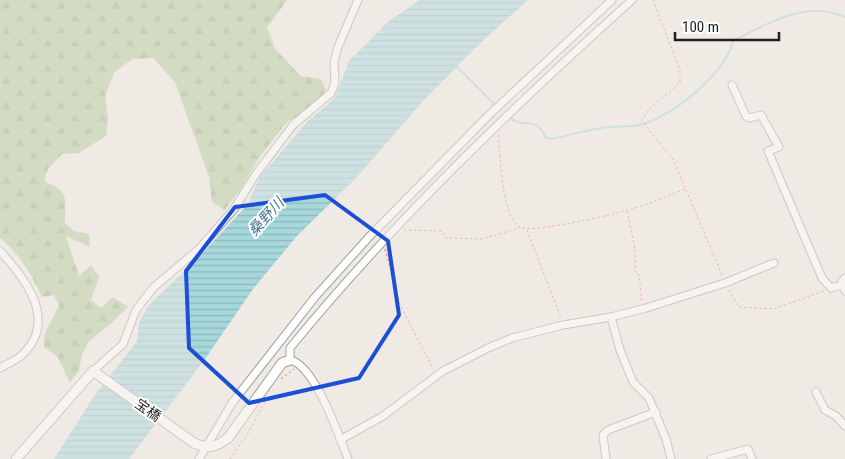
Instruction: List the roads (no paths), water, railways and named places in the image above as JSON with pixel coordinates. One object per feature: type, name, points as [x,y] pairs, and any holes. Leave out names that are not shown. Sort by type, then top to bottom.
[{"type":"street","points":[[16,459],[94,371],[123,344],[136,310],[154,287],[199,249],[234,209],[256,174],[293,125],[331,93],[335,83],[334,62],[338,47],[358,0]]},
{"type":"street","points":[[199,459],[232,404],[315,297],[369,237],[490,114],[612,0]]},
{"type":"street","points":[[290,360],[290,348],[335,293],[383,241],[494,128],[632,0]]},
{"type":"street","points":[[732,85],[746,116],[749,118],[761,115],[777,141],[779,147],[768,151],[822,278],[831,288],[844,285]]},
{"type":"street","points":[[0,251],[31,291],[39,310],[39,327],[32,343],[23,355],[0,368]]},
{"type":"street","points":[[340,440],[383,416],[465,358],[512,338],[563,325],[611,317],[646,308],[725,283],[774,263]]},
{"type":"street","points":[[611,317],[620,350],[633,382],[649,398],[656,412],[671,459]]},
{"type":"street","points":[[206,448],[219,445],[228,438],[282,363],[290,360],[299,365],[322,399],[348,459]]},
{"type":"street","name":"宝橋","points":[[94,371],[194,443],[206,448]]},
{"type":"street","points":[[816,392],[825,410],[836,416],[845,426]]},
{"type":"street","points":[[606,459],[604,435],[608,430],[656,412]]},
{"type":"street","points":[[711,459],[748,449],[752,459]]},
{"type":"water","name":"桑野川","points":[[420,0],[528,0],[479,44],[424,100],[356,178],[296,237],[253,289],[205,359],[129,459],[54,459],[93,398],[137,341],[139,323],[148,306],[201,255],[248,204],[260,177],[307,122],[335,98],[349,61],[389,21]]},
{"type":"waterway","points":[[509,117],[520,123],[538,126],[546,138],[552,139],[601,128],[639,125],[652,121],[681,104],[709,80],[729,53],[733,41],[746,34],[773,21],[802,12],[831,12],[845,17]]},
{"type":"waterway","points":[[455,65],[496,106]]}]
